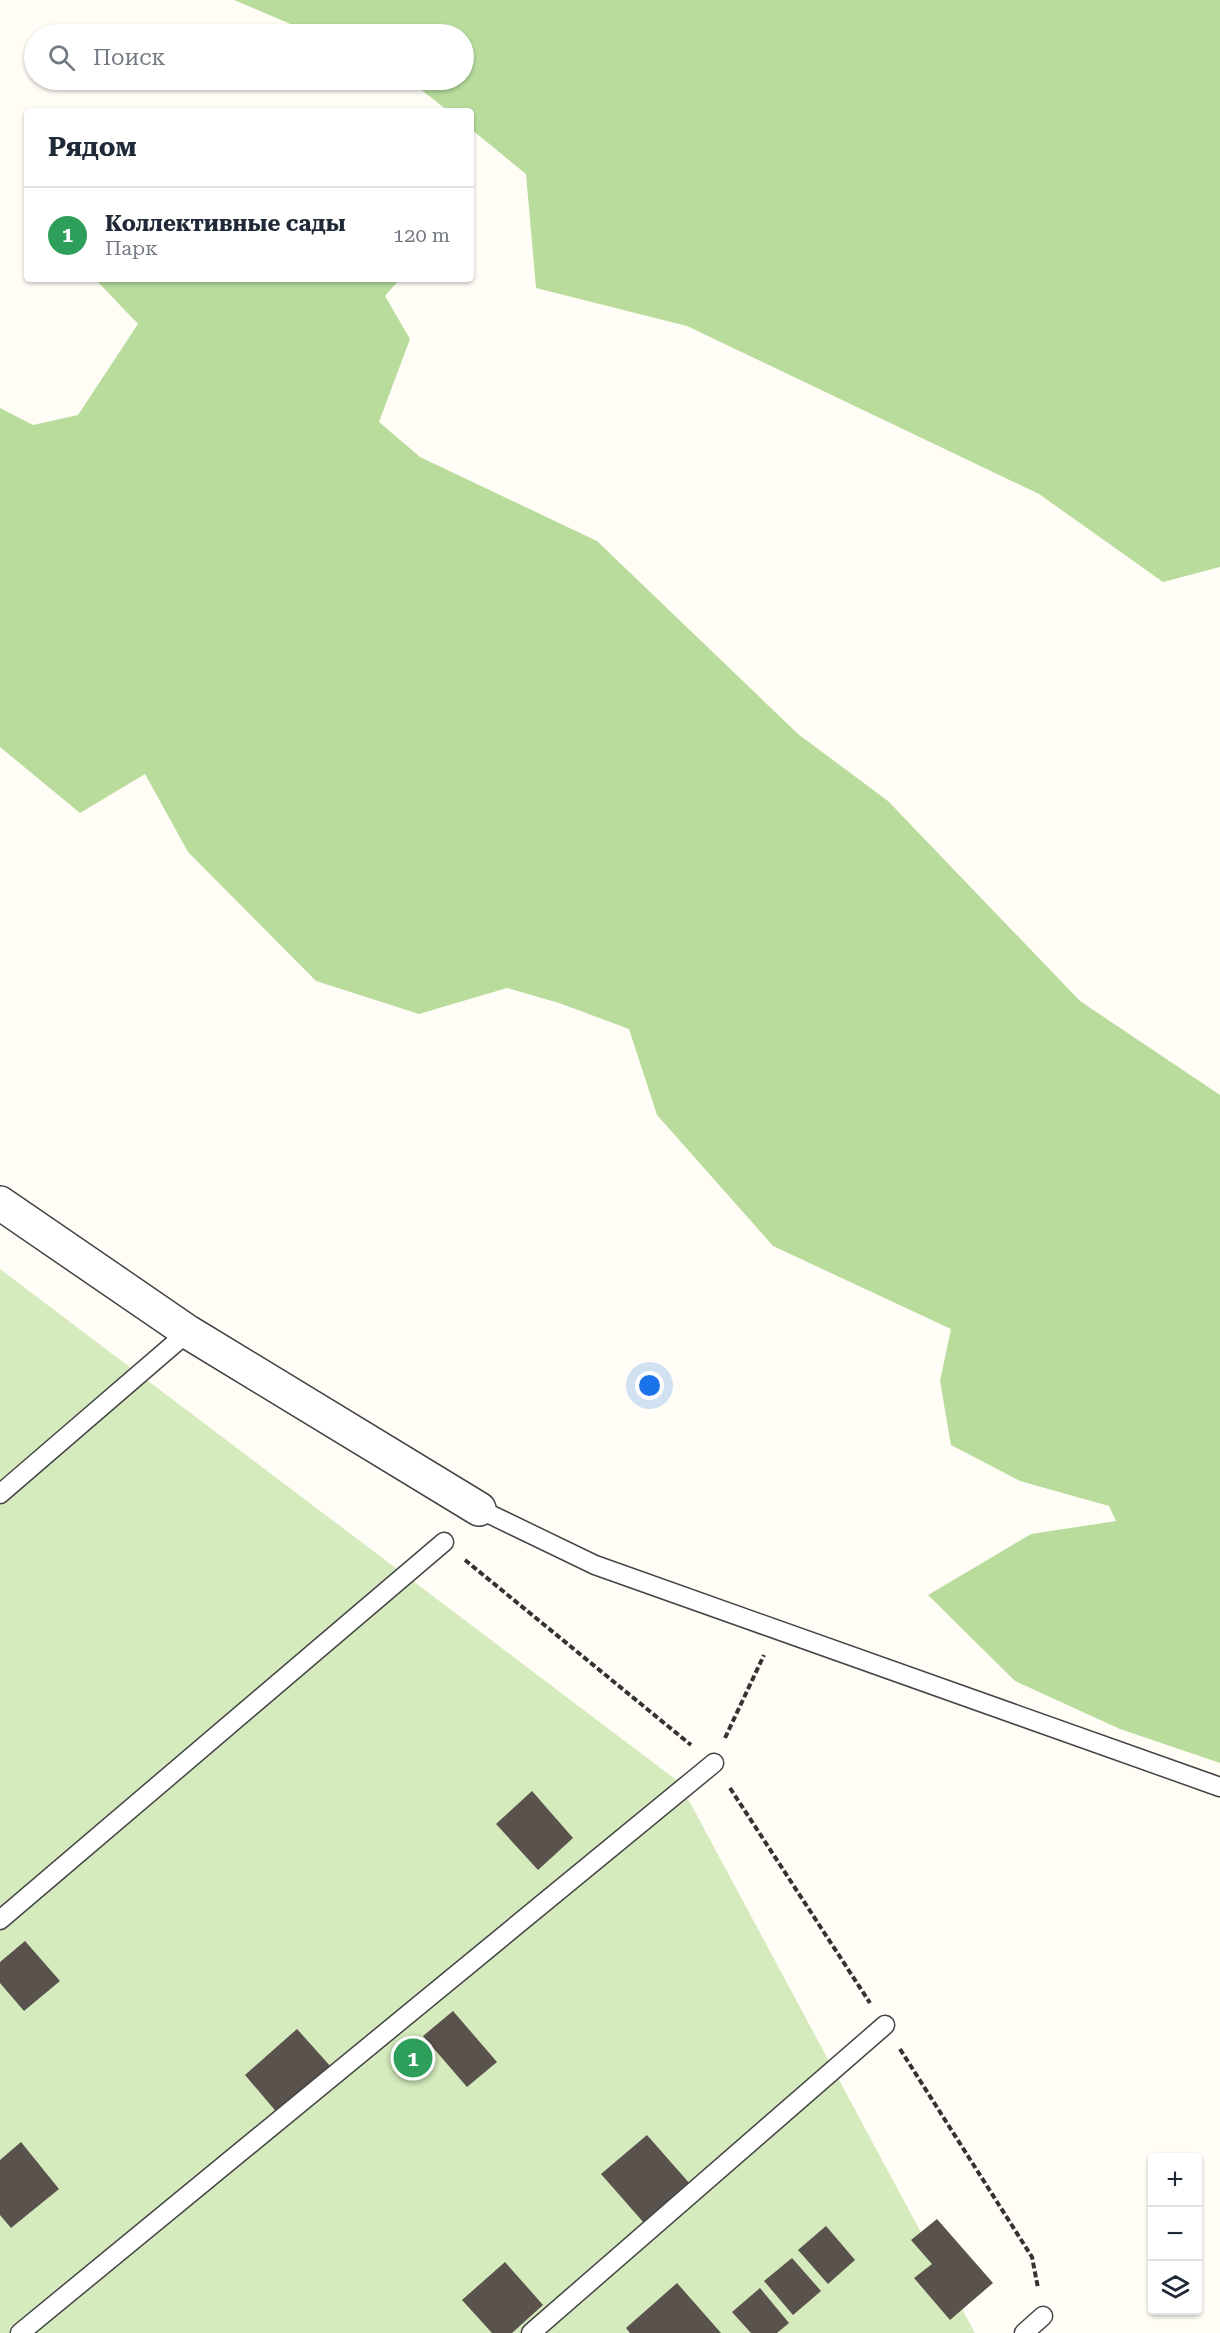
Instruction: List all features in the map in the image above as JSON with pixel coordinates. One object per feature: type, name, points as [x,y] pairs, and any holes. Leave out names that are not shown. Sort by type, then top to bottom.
[{"type":"street","points":[[0,1203],[188,1332],[479,1509]]},
{"type":"lane","points":[[0,1494],[188,1332]]},
{"type":"lane","points":[[479,1509],[595,1564],[1220,1787]]},
{"type":"lane","points":[[0,1920],[444,1542]]},
{"type":"lane","points":[[21,2333],[714,1763]]},
{"type":"lane","points":[[531,2333],[885,2025]]},
{"type":"lane","points":[[1024,2333],[1043,2316]]},
{"type":"path","points":[[444,1542],[714,1763],[885,2025],[1032,2257],[1043,2316]]},
{"type":"path","points":[[714,1763],[777,1629]]},
{"type":"green space","points":[[234,0],[1220,0],[1220,567],[1163,582],[1039,494],[687,326],[536,288],[526,174],[474,131],[474,108],[444,108],[422,90],[474,90],[474,24],[290,24]]},
{"type":"green space","points":[[98,282],[397,282],[385,296],[410,339],[379,422],[420,457],[597,541],[798,734],[888,801],[1080,1001],[1220,1095],[1220,1763],[1120,1729],[1015,1681],[928,1595],[1031,1534],[1116,1521],[1109,1506],[1020,1481],[951,1445],[940,1381],[951,1329],[773,1246],[657,1115],[629,1029],[559,1003],[507,988],[419,1014],[316,981],[188,852],[145,774],[80,813],[0,747],[0,408],[33,425],[78,415],[138,324]]},
{"type":"green space","points":[[0,1269],[679,1782],[975,2333],[0,2333]]},
{"type":"building","points":[[532,1791],[573,1838],[538,1870],[496,1824]]},
{"type":"building","points":[[25,1941],[60,1981],[24,2011],[0,1983],[0,1962]]},
{"type":"building","points":[[453,2011],[497,2062],[467,2087],[423,2036]]},
{"type":"building","points":[[297,2029],[332,2068],[279,2115],[245,2075]]},
{"type":"building","points":[[647,2135],[690,2184],[644,2223],[601,2174]]},
{"type":"building","points":[[21,2142],[59,2189],[11,2228],[0,2215],[0,2160]]},
{"type":"building","points":[[937,2219],[993,2283],[950,2320],[914,2278],[932,2264],[911,2240]]},
{"type":"building","points":[[826,2226],[855,2260],[828,2284],[798,2250]]},
{"type":"building","points":[[792,2258],[821,2291],[793,2315],[764,2281]]},
{"type":"building","points":[[505,2262],[543,2305],[512,2333],[492,2333],[462,2300]]},
{"type":"building","points":[[677,2283],[721,2333],[630,2333],[626,2328]]},
{"type":"building","points":[[760,2288],[789,2323],[777,2333],[751,2333],[732,2312]]},
{"type":"place","name":"Коллективные сады","points":[[413,2058]]}]
